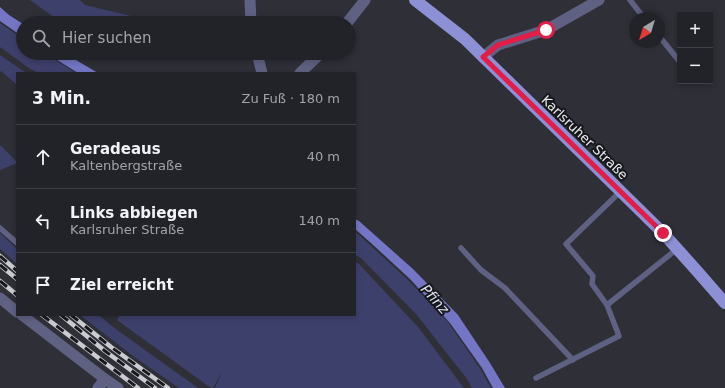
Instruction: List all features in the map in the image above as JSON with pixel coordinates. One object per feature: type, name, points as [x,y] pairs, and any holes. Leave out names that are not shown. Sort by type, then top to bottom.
[{"type":"main road","name":"Karlsruher Straße","points":[[415,0],[465,39],[663,233],[725,302]]},
{"type":"street","points":[[250,0],[251,16]]},
{"type":"street","points":[[352,16],[365,0]]},
{"type":"street","points":[[483,57],[498,45],[546,30],[599,0]]},
{"type":"street","points":[[259,60],[262,72]]},
{"type":"street","points":[[301,72],[313,60]]},
{"type":"street","points":[[0,298],[16,311]]},
{"type":"street","points":[[23,316],[102,384],[118,388]]},
{"type":"lane","points":[[630,0],[639,12]]},
{"type":"lane","points":[[665,43],[677,58]]},
{"type":"lane","points":[[536,378],[619,336],[607,305],[592,284],[593,276],[566,244],[621,191]]},
{"type":"lane","points":[[0,228],[16,242]]},
{"type":"lane","points":[[461,248],[481,270],[505,288],[573,360]]},
{"type":"lane","points":[[607,305],[677,249]]},
{"type":"shaded area","points":[[30,0],[80,0],[85,5],[131,16],[52,16]]},
{"type":"shaded area","points":[[0,23],[16,34],[16,59],[0,47]]},
{"type":"shaded area","points":[[0,55],[25,72],[16,72],[16,84],[1,71],[0,72]]},
{"type":"shaded area","points":[[18,60],[55,60],[74,72],[36,72]]},
{"type":"shaded area","points":[[0,145],[16,161],[16,163],[0,170]]},
{"type":"shaded area","points":[[0,233],[16,248],[16,263],[0,249]]},
{"type":"shaded area","points":[[356,233],[407,279],[448,322],[481,370],[491,388],[472,388],[467,379],[416,314],[361,258],[356,256]]},
{"type":"shaded area","points":[[356,262],[418,327],[464,388],[215,388],[222,372],[213,388],[211,388],[117,320],[119,316],[356,316]]},
{"type":"shaded area","points":[[81,316],[100,316],[113,327],[198,388],[179,388],[133,356]]},
{"type":"water","points":[[0,7],[16,20],[16,32],[0,21]]},
{"type":"water","points":[[57,60],[76,60],[96,72],[76,72]]},
{"type":"water","name":"Pfinz","points":[[356,220],[413,269],[458,315],[505,388],[493,388],[482,368],[450,323],[410,279],[356,230]]},
{"type":"railway","points":[[0,256],[16,270]]},
{"type":"railway","points":[[0,265],[16,278]]},
{"type":"railway","points":[[0,281],[16,294]]},
{"type":"railway","points":[[43,316],[138,388]]},
{"type":"railway","points":[[62,316],[105,351],[155,388]]},
{"type":"railway","points":[[72,316],[111,347],[168,388]]},
{"type":"route","points":[[546,30],[498,45],[483,57],[663,233]]}]
